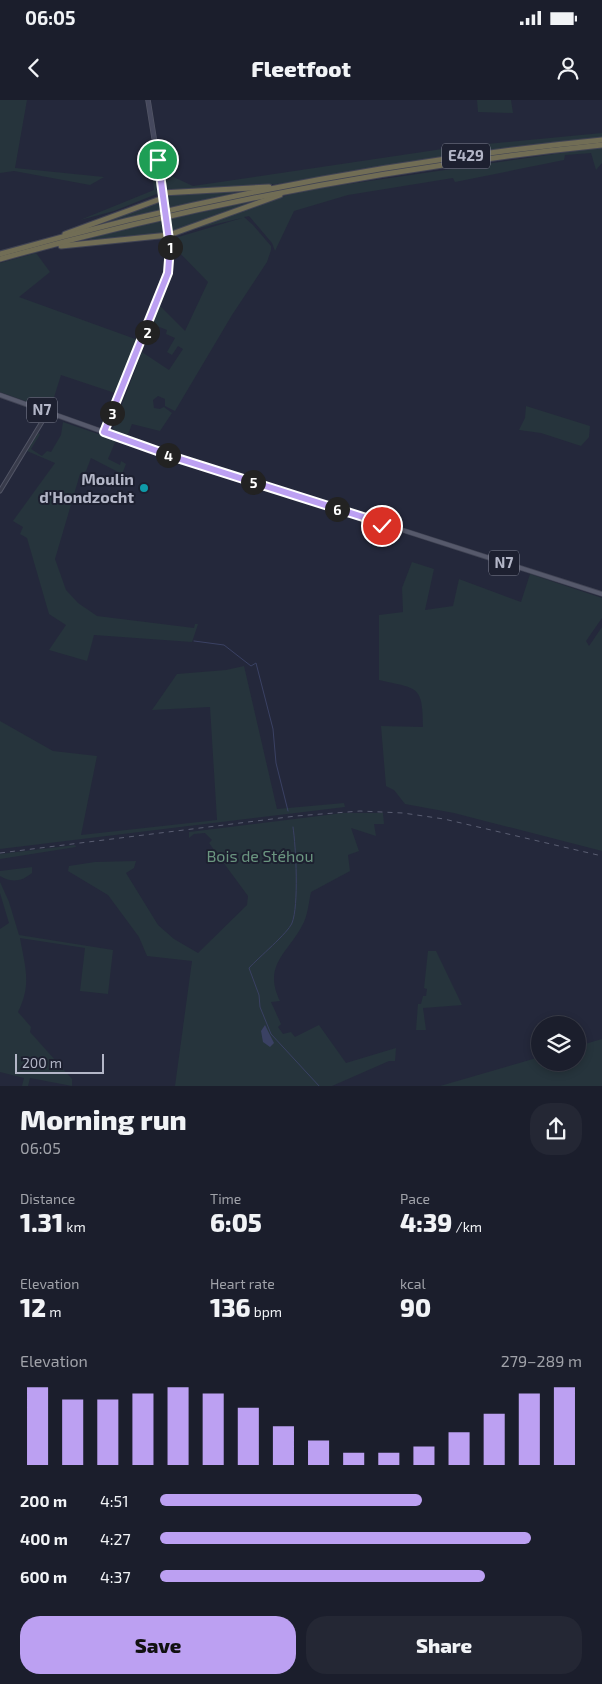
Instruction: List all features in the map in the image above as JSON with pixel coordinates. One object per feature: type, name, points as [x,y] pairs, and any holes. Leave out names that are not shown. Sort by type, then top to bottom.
[{"type":"highway","name":"E429","points":[[0,254],[173,210],[468,156],[602,140]]},
{"type":"highway","name":"E429","points":[[0,259],[184,213],[303,186],[310,187],[459,162],[602,145]]},
{"type":"highway","points":[[57,239],[65,234],[163,198],[303,186]]},
{"type":"highway","points":[[48,246],[169,234],[259,202],[310,187]]},
{"type":"main road","points":[[104,432],[166,281],[170,266],[169,234],[148,100]]},
{"type":"main road","name":"N7","points":[[0,395],[152,450],[382,523]]},
{"type":"main road","points":[[390,519],[395,523],[396,528],[391,533],[386,533],[382,528],[382,523],[390,519]]},
{"type":"main road","name":"N7","points":[[396,528],[602,594]]},
{"type":"street","points":[[0,491],[48,412]]},
{"type":"green space","points":[[0,100],[27,100],[15,168],[104,177],[90,185],[14,171],[0,173]]},
{"type":"green space","points":[[477,100],[511,100],[513,113],[478,112]]},
{"type":"green space","points":[[602,133],[602,138],[477,152],[277,184],[168,192],[163,178],[165,173],[193,186],[456,147]]},
{"type":"green space","points":[[602,147],[602,163],[596,170],[591,153],[565,155],[564,160],[455,182],[453,178],[348,195],[294,211],[275,251],[272,243],[249,216],[244,217],[271,246],[267,262],[232,315],[175,411],[165,406],[165,399],[158,396],[153,400],[154,408],[160,409],[164,407],[172,413],[160,431],[132,424],[127,437],[112,431],[142,352],[169,370],[183,349],[178,346],[172,355],[167,352],[175,338],[166,334],[167,330],[157,326],[153,334],[149,333],[160,306],[185,331],[208,282],[174,247],[175,238],[242,218],[178,233],[288,195],[321,188]]},
{"type":"green space","points":[[151,161],[155,163],[159,193],[114,211],[80,220],[154,190]]},
{"type":"green space","points":[[235,190],[234,193],[168,208],[167,195]]},
{"type":"green space","points":[[160,202],[161,210],[100,225],[99,223]]},
{"type":"green space","points":[[249,202],[249,204],[172,232],[170,219]]},
{"type":"green space","points":[[161,221],[163,233],[91,241],[90,238]]},
{"type":"green space","points":[[36,253],[50,272],[19,297],[138,340],[115,393],[61,375],[50,410],[0,392],[0,263]]},
{"type":"green space","points":[[526,406],[590,426],[589,437],[581,446],[541,433],[519,430],[525,418]]},
{"type":"green space","points":[[63,422],[116,440],[108,459],[120,465],[121,461],[126,464],[122,474],[91,458],[86,471],[80,474],[55,559],[66,590],[78,603],[97,616],[194,628],[195,624],[198,624],[192,642],[94,635],[87,661],[49,650],[66,625],[49,614],[27,538],[20,534],[23,527],[13,521],[55,463],[27,451],[38,433],[40,434],[31,449],[42,456],[47,451],[51,452],[61,435]]},
{"type":"green space","points":[[412,562],[434,569],[425,610],[453,606],[459,579],[521,602],[530,574],[602,598],[602,618],[586,641],[589,646],[602,627],[602,851],[454,813],[405,804],[394,790],[386,786],[381,726],[423,727],[421,703],[415,691],[410,687],[379,680],[379,615],[403,612],[402,588]]},
{"type":"green space","points":[[244,666],[277,809],[344,803],[345,807],[0,849],[0,721],[53,751],[97,756],[81,835],[217,820],[210,707],[152,710],[177,674],[226,670]]},
{"type":"green space","name":"Bois de Stéhou","points":[[343,813],[383,813],[384,824],[374,824],[376,836],[351,828],[359,851],[348,855],[350,871],[311,892],[304,922],[276,968],[274,977],[275,988],[280,1001],[271,1002],[281,1024],[278,1027],[283,1034],[291,1032],[295,1037],[319,1025],[346,1063],[396,1048],[395,1061],[389,1061],[332,1086],[175,1086],[192,961],[147,956],[139,937],[108,895],[68,871],[69,866],[95,862],[136,861],[134,868],[126,873],[158,925],[174,939],[198,953],[247,905],[248,896],[209,843],[212,840],[205,833],[194,834],[189,838],[189,832]]},
{"type":"green space","points":[[75,845],[76,847],[0,859],[0,854]]},
{"type":"green space","points":[[32,867],[32,873],[20,880],[9,880],[0,876],[0,871]]},
{"type":"green space","points":[[0,882],[9,902],[19,935],[113,950],[108,994],[80,991],[85,948],[20,938],[26,984],[25,993],[18,1012],[31,1027],[30,1032],[72,1079],[72,1086],[30,1078],[28,1086],[22,1086],[24,1078],[0,1072],[0,929],[9,923],[0,893]]},
{"type":"green space","points":[[428,951],[436,951],[462,1005],[423,1008],[426,1030],[416,1030],[418,1004],[421,1004],[423,996],[426,996],[427,989],[424,988]]},
{"type":"green space","points":[[602,1039],[602,1086],[440,1086],[531,1060],[531,1071],[586,1071],[586,1044]]},
{"type":"water","points":[[265,1025],[274,1043],[270,1047],[263,1042],[261,1031]]},
{"type":"waterway","points":[[194,641],[224,645],[251,666],[256,663],[273,729],[276,763],[288,811]]},
{"type":"waterway","points":[[293,827],[296,862],[296,904],[292,923],[279,939],[249,968],[259,995],[260,1007],[271,1034],[319,1086]]},
{"type":"railway","points":[[0,853],[296,816],[360,811],[403,813],[444,819],[602,856]]},
{"type":"place","name":"Moulin d'Hondzocht","points":[[144,488]]},
{"type":"route","points":[[158,160],[170,247],[170,266],[163,291],[104,432],[177,458],[382,523],[382,526]]}]
